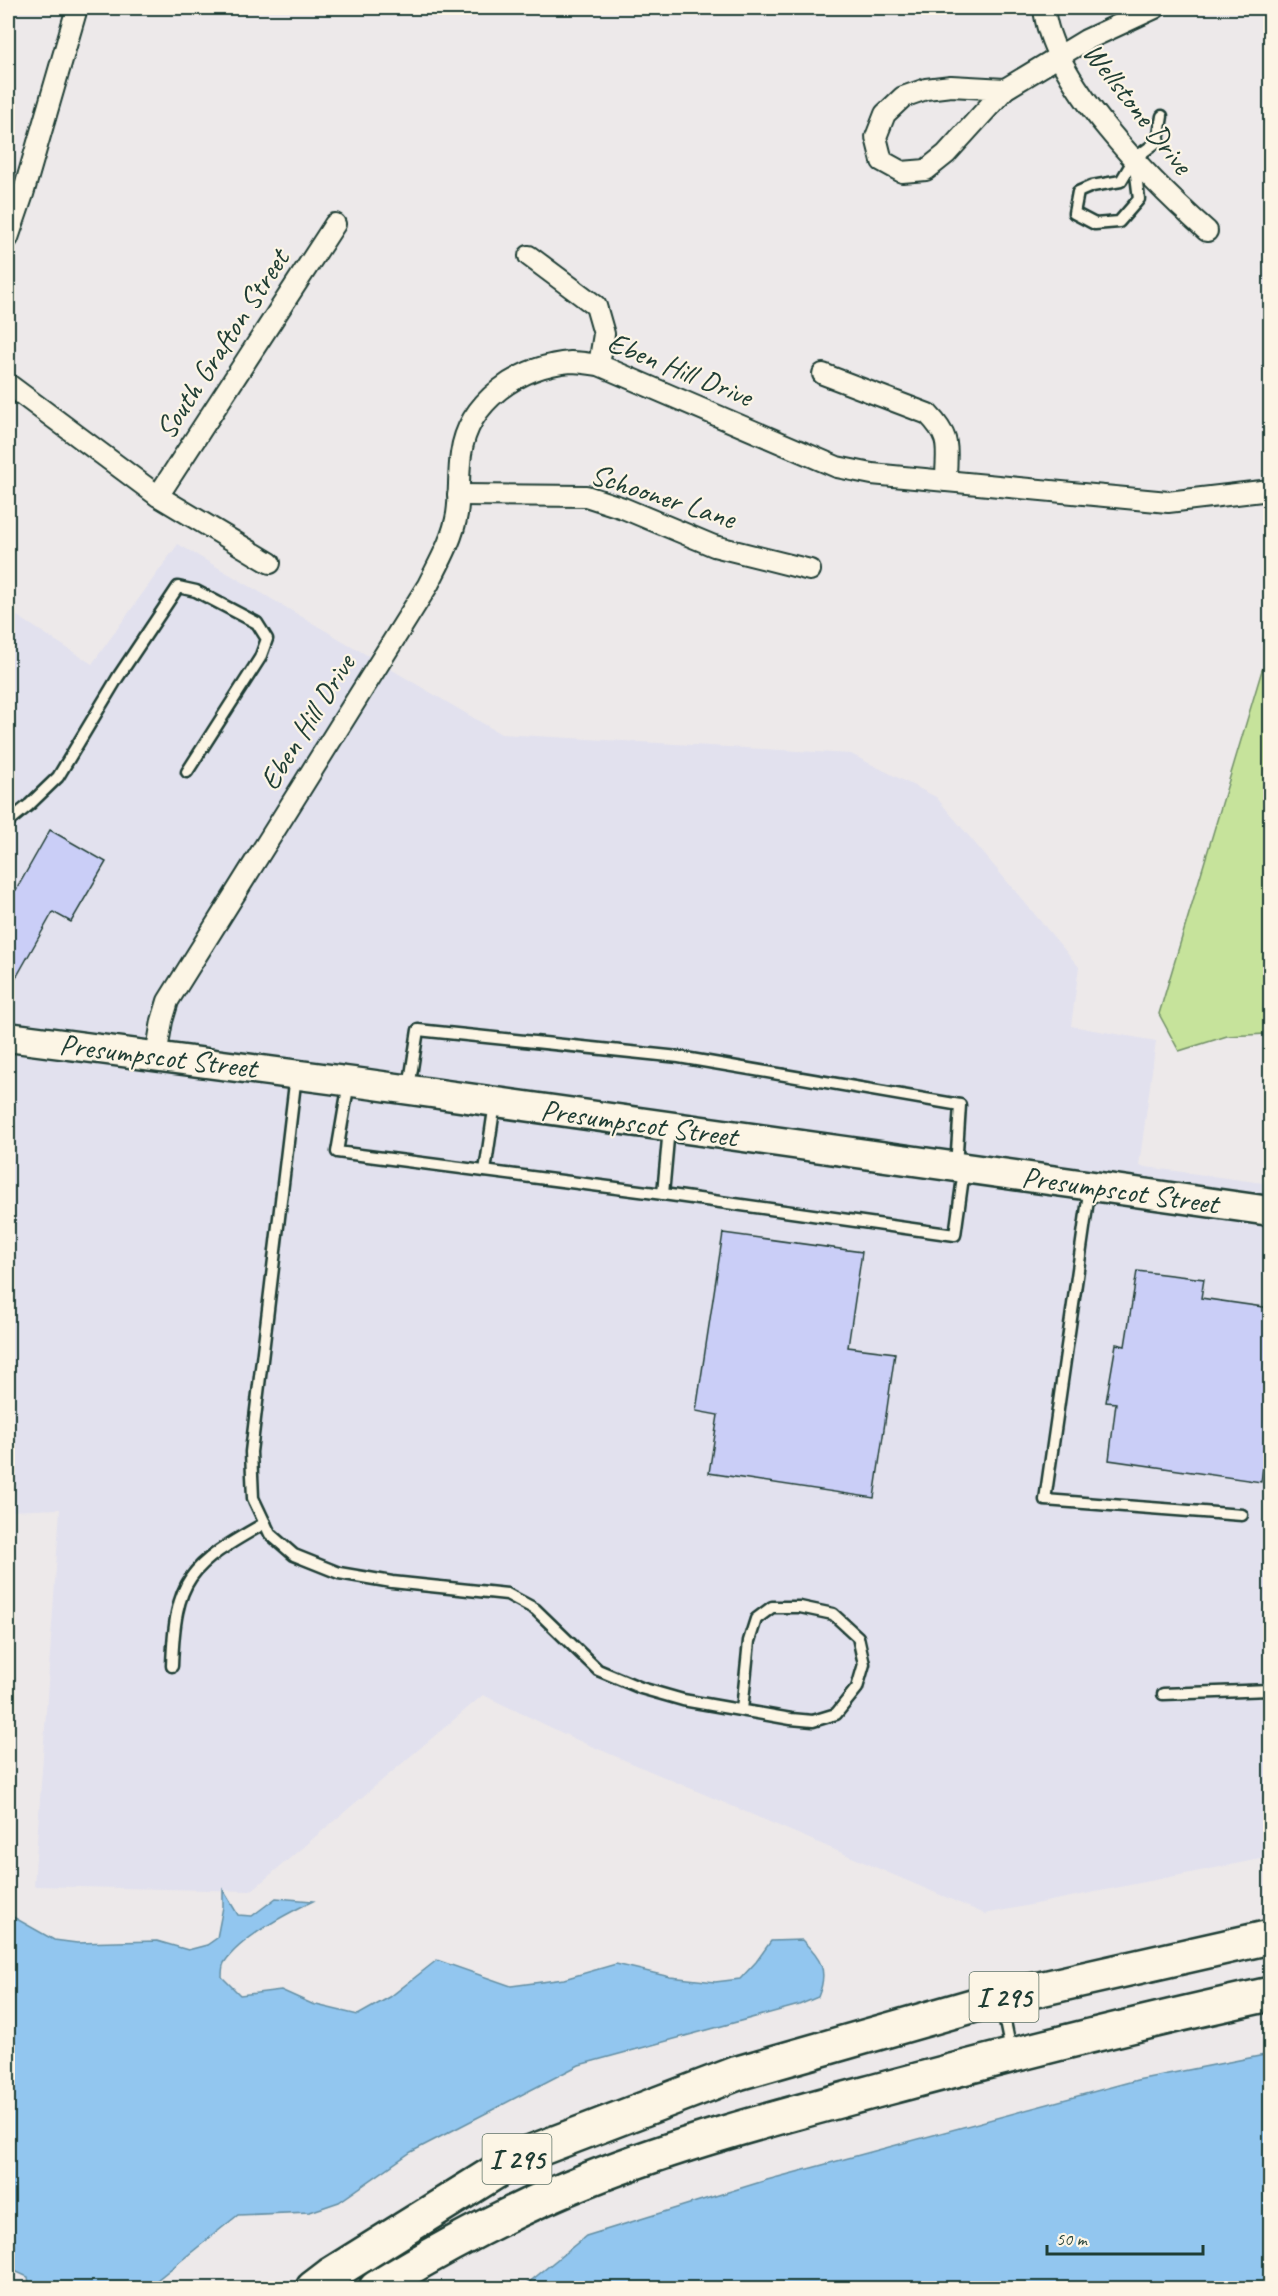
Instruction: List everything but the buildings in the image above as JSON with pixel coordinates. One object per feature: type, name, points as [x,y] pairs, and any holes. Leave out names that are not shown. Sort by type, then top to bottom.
[{"type":"highway","name":"I 295","points":[[313,2289],[330,2275],[521,2156],[738,2073],[1000,1998],[1270,1937]]},
{"type":"highway","name":"I 295","points":[[376,2289],[502,2217],[588,2180],[679,2147],[773,2118],[1011,2055],[1270,1994]]},
{"type":"street","points":[[8,238],[77,8]]},
{"type":"street","name":"Wellstone Drive","points":[[1044,8],[1052,41],[1072,80],[1134,159],[1173,201],[1208,231]]},
{"type":"street","points":[[1005,89],[951,86],[926,89],[903,97],[885,114],[876,137],[882,161],[902,172],[926,170],[946,154],[1005,89],[1086,40],[1155,8]]},
{"type":"street","name":"South Grafton Street","points":[[158,495],[335,224]]},
{"type":"street","points":[[529,256],[596,306],[604,334],[599,365]]},
{"type":"street","name":"Eben Hill Drive","points":[[156,1056],[168,1000],[428,585],[452,533],[457,514],[461,453],[468,429],[482,405],[524,374],[572,362],[599,365],[837,467],[872,474],[1168,502],[1270,489]]},
{"type":"street","points":[[823,374],[928,414],[941,427],[947,438],[946,481]]},
{"type":"street","points":[[8,384],[158,495],[270,563]]},
{"type":"street","name":"Schooner Lane","points":[[458,495],[586,496],[633,512],[714,546],[810,570]]},
{"type":"street","name":"Presumpscot Street","points":[[8,1037],[296,1074],[1270,1211]]},
{"type":"lane","points":[[1134,159],[1139,199],[1119,222],[1095,224],[1074,213],[1078,192],[1092,186],[1121,180],[1134,159],[1158,141],[1162,116]]},
{"type":"lane","points":[[8,822],[58,777],[118,677],[178,587],[196,591],[257,623],[267,639],[260,657],[187,772]]},
{"type":"lane","points":[[349,1082],[337,1152],[663,1194],[954,1235],[960,1168],[960,1105],[679,1057],[418,1030],[409,1090]]},
{"type":"lane","points":[[296,1074],[250,1452],[253,1498],[270,1534],[294,1555],[339,1573],[392,1582],[507,1593],[535,1609],[598,1670],[640,1688],[742,1710],[813,1721],[836,1714],[856,1688],[864,1664],[858,1637],[833,1614],[800,1607],[772,1607],[756,1619],[749,1641],[742,1710]]},
{"type":"lane","points":[[484,1171],[495,1102]]},
{"type":"lane","points":[[663,1194],[669,1128]]},
{"type":"lane","points":[[1090,1186],[1045,1500],[1242,1515]]},
{"type":"lane","points":[[172,1666],[177,1608],[183,1588],[193,1572],[229,1543],[265,1523]]},
{"type":"lane","points":[[1163,1694],[1270,1690]]},
{"type":"lane","points":[[1000,1998],[1011,2055]]},
{"type":"shaded area","points":[[178,544],[501,734],[851,754],[936,797],[1079,967],[1071,1026],[1156,1041],[1139,1166],[1270,1184],[1270,1857],[985,1914],[575,1739],[483,1695],[251,1891],[34,1886],[60,1509],[8,1511],[8,610],[92,664]]},
{"type":"green space","points":[[1270,659],[1270,1026],[1266,1034],[1227,1036],[1179,1051],[1159,1014],[1262,670]]},
{"type":"water","points":[[223,1890],[238,1915],[252,1916],[276,1898],[313,1901],[252,1936],[224,1963],[222,1977],[240,1995],[281,1990],[312,2004],[358,2015],[390,1997],[437,1960],[511,1986],[564,1979],[616,1964],[670,1977],[715,1982],[740,1979],[771,1941],[802,1940],[818,1959],[823,1979],[818,1997],[799,2005],[579,2065],[411,2152],[339,2202],[310,2212],[238,2215],[147,2288],[30,2288],[28,2277],[8,2268],[8,1914],[54,1940],[77,1943],[157,1941],[188,1950],[207,1945],[217,1938],[223,1907]]},
{"type":"water","points":[[1270,2054],[1270,2288],[522,2288],[586,2236],[767,2180],[1137,2080]]}]
